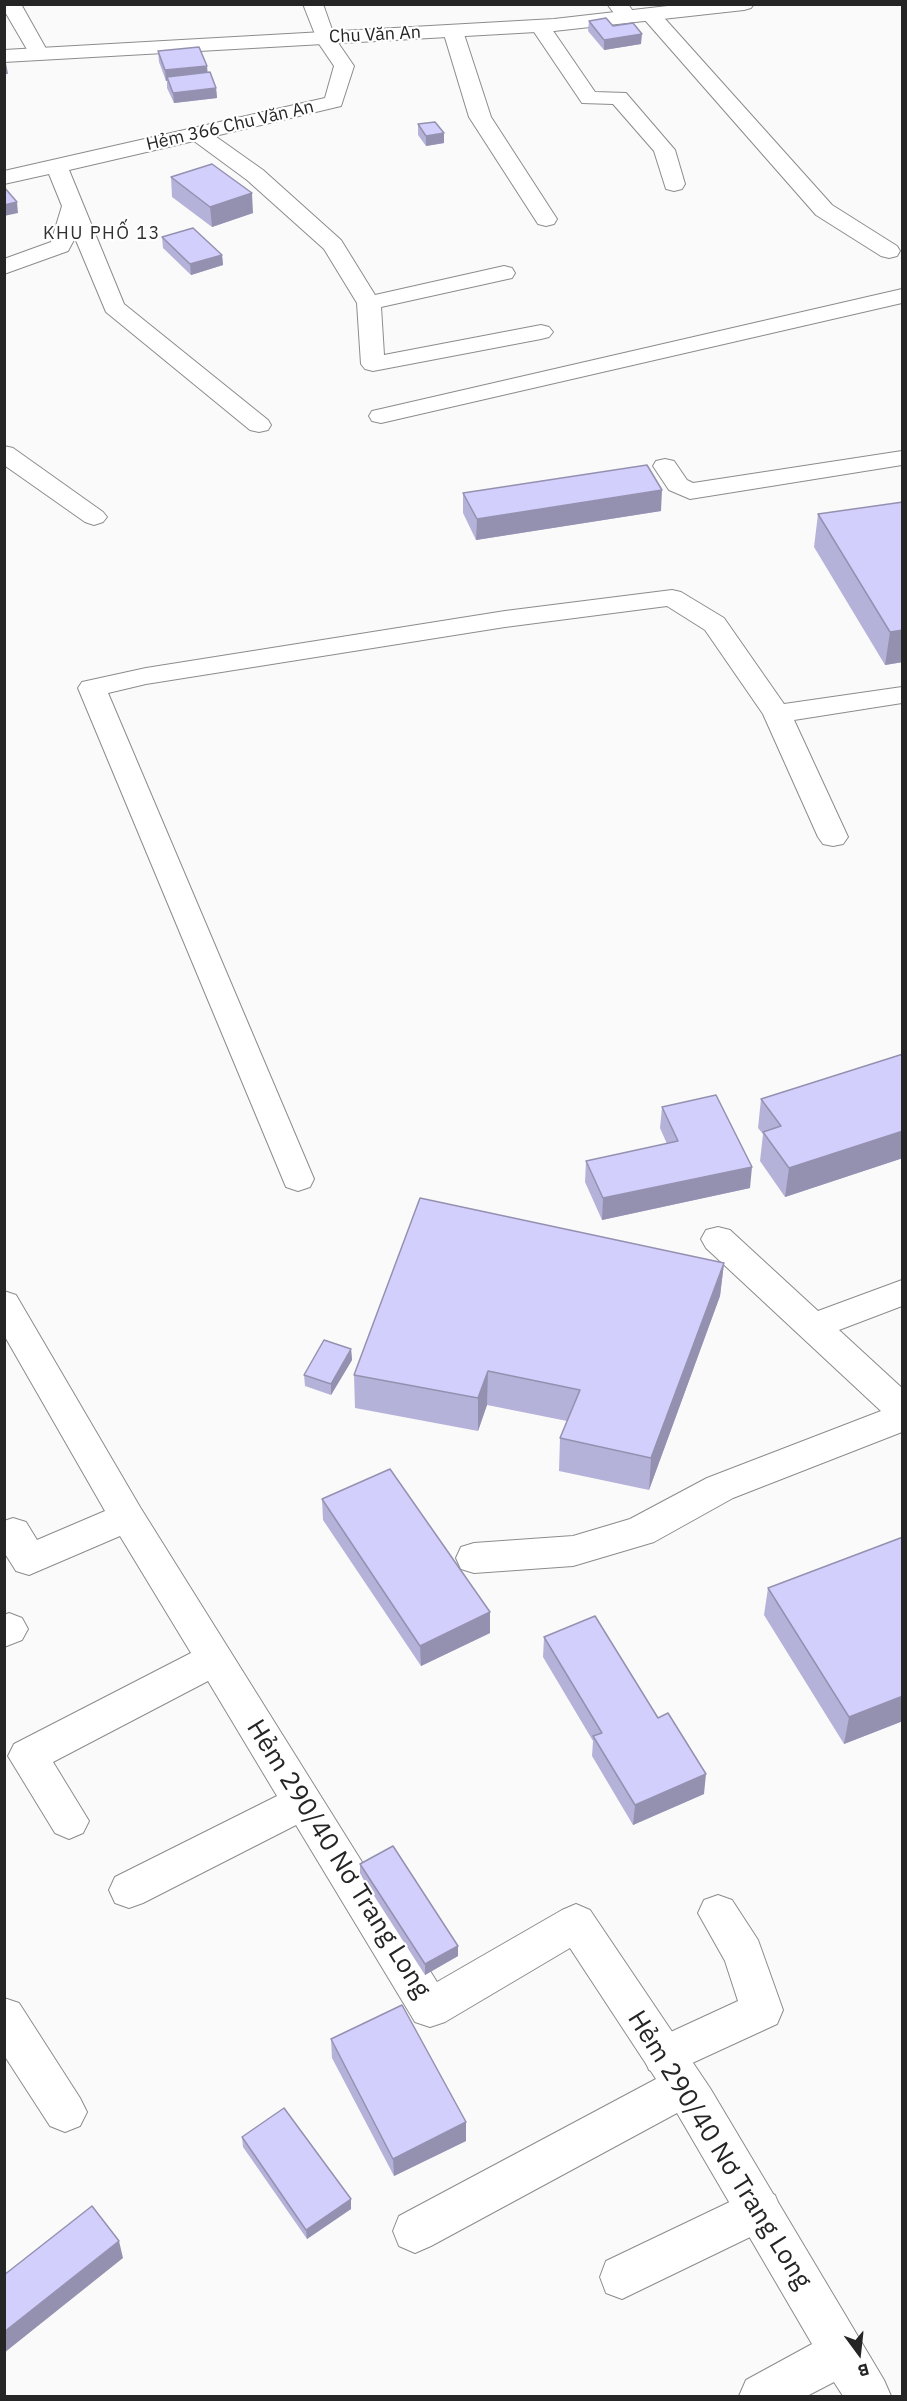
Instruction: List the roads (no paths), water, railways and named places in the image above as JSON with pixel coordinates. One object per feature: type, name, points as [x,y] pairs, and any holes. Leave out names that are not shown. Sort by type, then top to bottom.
[{"type":"street","points":[[11,4],[39,54]]},
{"type":"street","points":[[313,4],[325,38]]},
{"type":"street","name":"Chu Văn An","points":[[4,56],[540,26],[622,11],[651,15],[730,5]]},
{"type":"street","points":[[651,15],[824,210],[898,254]]},
{"type":"street","points":[[540,26],[589,99],[619,98],[664,150],[675,184]]},
{"type":"street","points":[[453,31],[480,117],[546,219]]},
{"type":"street","name":"Hẻm 366 Chu Văn An","points":[[4,178],[334,102],[344,66],[325,38]]},
{"type":"street","points":[[197,133],[255,175],[333,245],[369,303],[373,364],[541,332]]},
{"type":"street","points":[[56,165],[114,307],[259,425]]},
{"type":"street","points":[[4,267],[60,246],[72,207]]},
{"type":"street","points":[[369,303],[504,273]]},
{"type":"street","points":[[381,416],[903,296]]},
{"type":"street","points":[[4,453],[94,517]]},
{"type":"street","points":[[665,466],[678,485],[690,491],[903,458]]},
{"type":"street","points":[[298,1179],[92,688],[146,676],[470,625],[672,598],[714,624],[777,714],[833,837]]},
{"type":"street","points":[[777,714],[903,695]]},
{"type":"street","points":[[718,1239],[903,1409]]},
{"type":"street","points":[[813,1326],[903,1293]]},
{"type":"street","name":"Hẻm 290/40 Nơ Trang Long","points":[[4,1304],[127,1517],[430,2008],[576,1923],[674,2071],[759,2210],[868,2397]]},
{"type":"street","points":[[474,1558],[573,1551],[641,1531],[720,1488],[903,1418]]},
{"type":"street","points":[[4,1537],[13,1533],[29,1560],[127,1517]]},
{"type":"street","points":[[69,1821],[28,1756],[214,1659]]},
{"type":"street","points":[[129,1890],[303,1802]]},
{"type":"street","points":[[415,2231],[674,2071],[762,2010],[743,1953],[718,1912]]},
{"type":"street","points":[[4,2018],[65,2112]]},
{"type":"street","points":[[622,2277],[759,2210]]},
{"type":"street","points":[[762,2397],[842,2352]]},
{"type":"district","name":"KHU PHỐ 13","points":[[102,234]]}]
